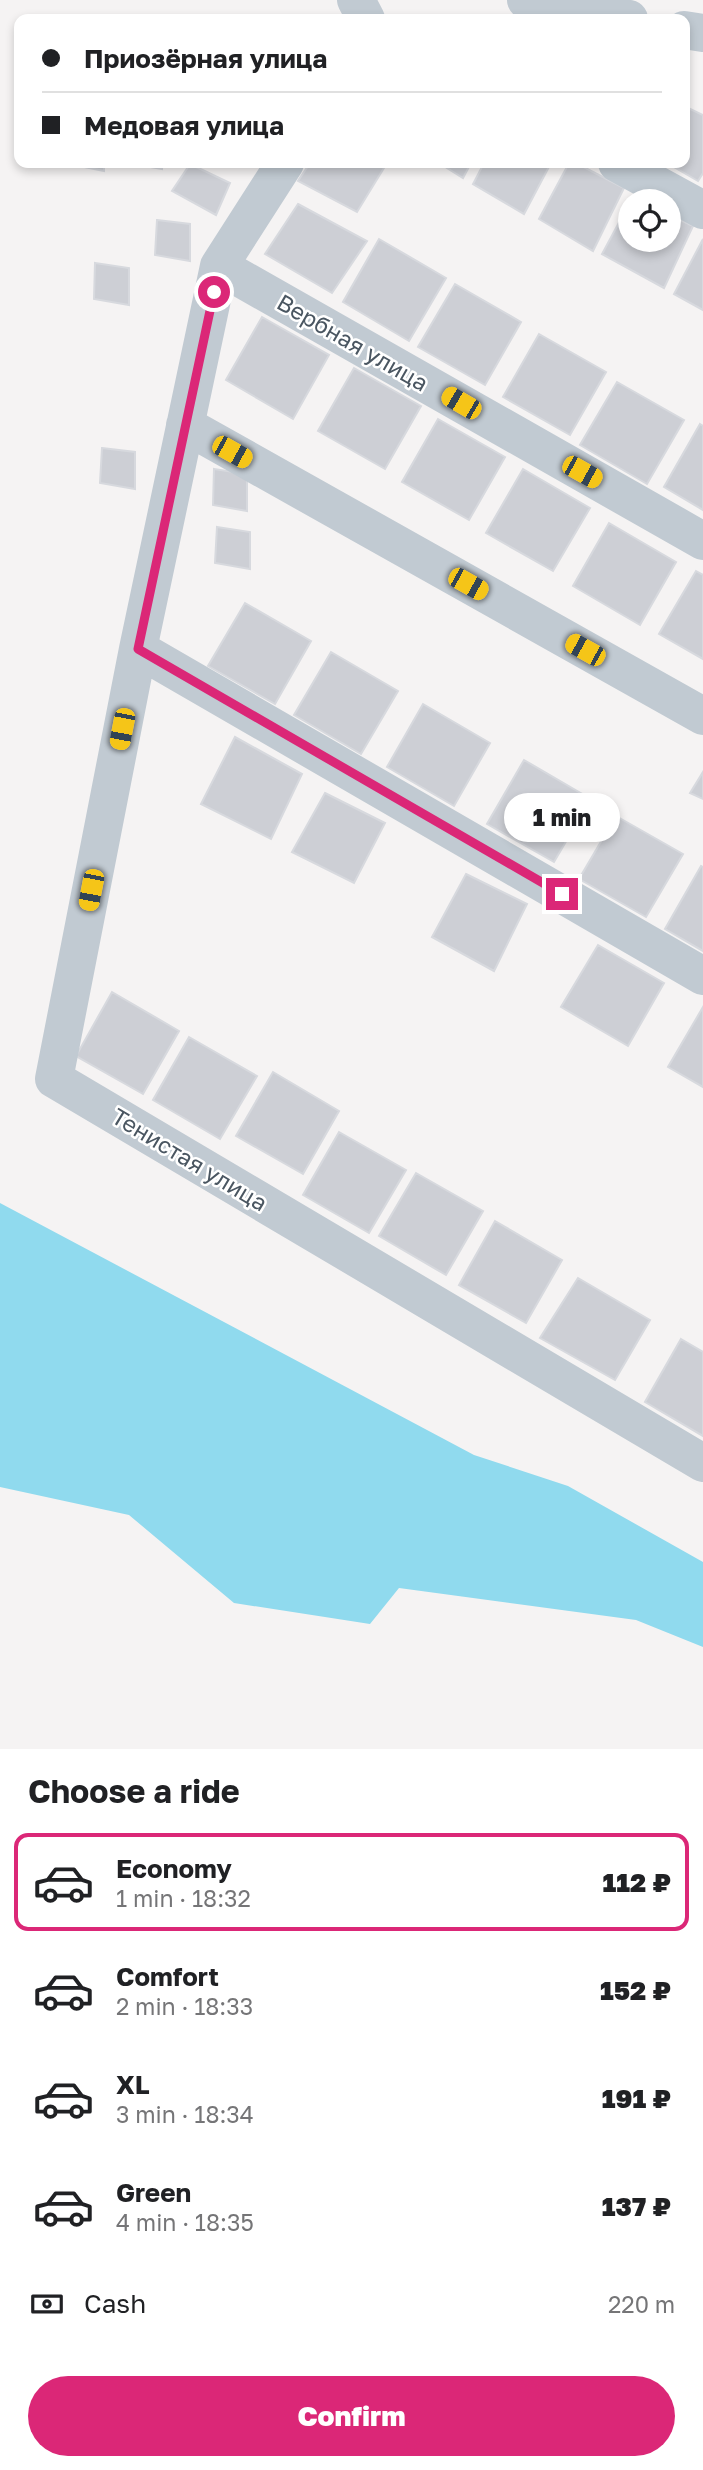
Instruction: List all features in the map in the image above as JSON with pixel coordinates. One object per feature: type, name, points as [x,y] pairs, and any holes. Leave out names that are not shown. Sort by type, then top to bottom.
[{"type":"street","points":[[526,0],[602,14]]},
{"type":"street","points":[[282,168],[219,266],[138,649],[703,976]]},
{"type":"street","points":[[626,168],[703,210]]},
{"type":"street","name":"Вербная улица","points":[[219,266],[703,541]]},
{"type":"street","points":[[185,425],[703,716]]},
{"type":"street","name":"Тенистая улица","points":[[138,649],[54,1079],[703,1463]]},
{"type":"water","points":[[0,1203],[474,1455],[568,1486],[703,1562],[703,1647],[636,1620],[399,1588],[370,1624],[234,1603],[129,1515],[0,1487]]},
{"type":"building","points":[[690,109],[703,115],[703,173],[698,181],[676,168],[690,168]]},
{"type":"building","points":[[187,168],[198,168],[230,183],[216,215],[172,191]]},
{"type":"building","points":[[307,168],[384,168],[357,212],[298,181]]},
{"type":"building","points":[[447,168],[468,168],[463,178]]},
{"type":"building","points":[[481,168],[548,168],[524,214],[473,184]]},
{"type":"building","points":[[566,168],[586,168],[624,188],[618,189],[618,200],[593,251],[539,219]]},
{"type":"building","points":[[298,204],[367,241],[332,293],[265,254]]},
{"type":"building","points":[[157,220],[190,224],[190,261],[155,255]]},
{"type":"building","points":[[681,220],[693,226],[681,252]]},
{"type":"building","points":[[618,224],[618,252],[681,252],[664,288],[602,254]]},
{"type":"building","points":[[379,239],[446,278],[409,341],[343,302]]},
{"type":"building","points":[[703,239],[703,310],[674,294]]},
{"type":"building","points":[[95,263],[129,268],[129,305],[94,299]]},
{"type":"building","points":[[455,284],[521,322],[485,385],[418,347]]},
{"type":"building","points":[[262,317],[329,355],[293,419],[226,380]]},
{"type":"building","points":[[539,334],[606,372],[570,435],[503,397]]},
{"type":"building","points":[[354,368],[421,406],[385,469],[318,431]]},
{"type":"building","points":[[617,382],[684,420],[647,484],[580,445]]},
{"type":"building","points":[[438,419],[505,457],[469,520],[402,482]]},
{"type":"building","points":[[700,424],[703,426],[703,510],[664,487]]},
{"type":"building","points":[[102,448],[135,452],[135,489],[100,483]]},
{"type":"building","points":[[214,469],[247,474],[247,511],[213,505]]},
{"type":"building","points":[[523,469],[590,508],[553,571],[486,533]]},
{"type":"building","points":[[609,523],[676,562],[640,625],[573,586]]},
{"type":"building","points":[[217,527],[250,532],[250,569],[215,563]]},
{"type":"building","points":[[696,571],[703,575],[703,659],[659,634]]},
{"type":"building","points":[[245,603],[311,641],[275,704],[208,666]]},
{"type":"building","points":[[331,652],[398,691],[361,754],[294,715]]},
{"type":"building","points":[[423,704],[490,743],[454,806],[387,767]]},
{"type":"building","points":[[235,737],[302,774],[271,839],[201,804]]},
{"type":"building","points":[[524,760],[591,799],[554,862],[487,824]]},
{"type":"building","points":[[703,772],[703,799],[690,793]]},
{"type":"building","points":[[325,793],[385,823],[354,883],[292,852]]},
{"type":"building","points":[[616,816],[683,854],[646,917],[579,879]]},
{"type":"building","points":[[701,866],[703,867],[703,951],[665,929]]},
{"type":"building","points":[[466,874],[527,904],[494,971],[432,937]]},
{"type":"building","points":[[598,945],[664,983],[628,1046],[561,1007]]},
{"type":"building","points":[[112,992],[179,1031],[143,1094],[76,1056]]},
{"type":"building","points":[[703,1007],[703,1087],[668,1067]]},
{"type":"building","points":[[189,1037],[257,1076],[220,1139],[153,1100]]},
{"type":"building","points":[[273,1072],[339,1111],[303,1174],[236,1136]]},
{"type":"building","points":[[339,1132],[406,1170],[369,1233],[303,1195]]},
{"type":"building","points":[[416,1173],[483,1211],[446,1275],[379,1236]]},
{"type":"building","points":[[495,1221],[562,1260],[526,1323],[459,1285]]},
{"type":"building","points":[[578,1278],[650,1320],[615,1380],[540,1338]]},
{"type":"building","points":[[681,1339],[703,1352],[703,1436],[645,1402]]},
{"type":"route","points":[[214,292],[138,649],[562,894]]}]
